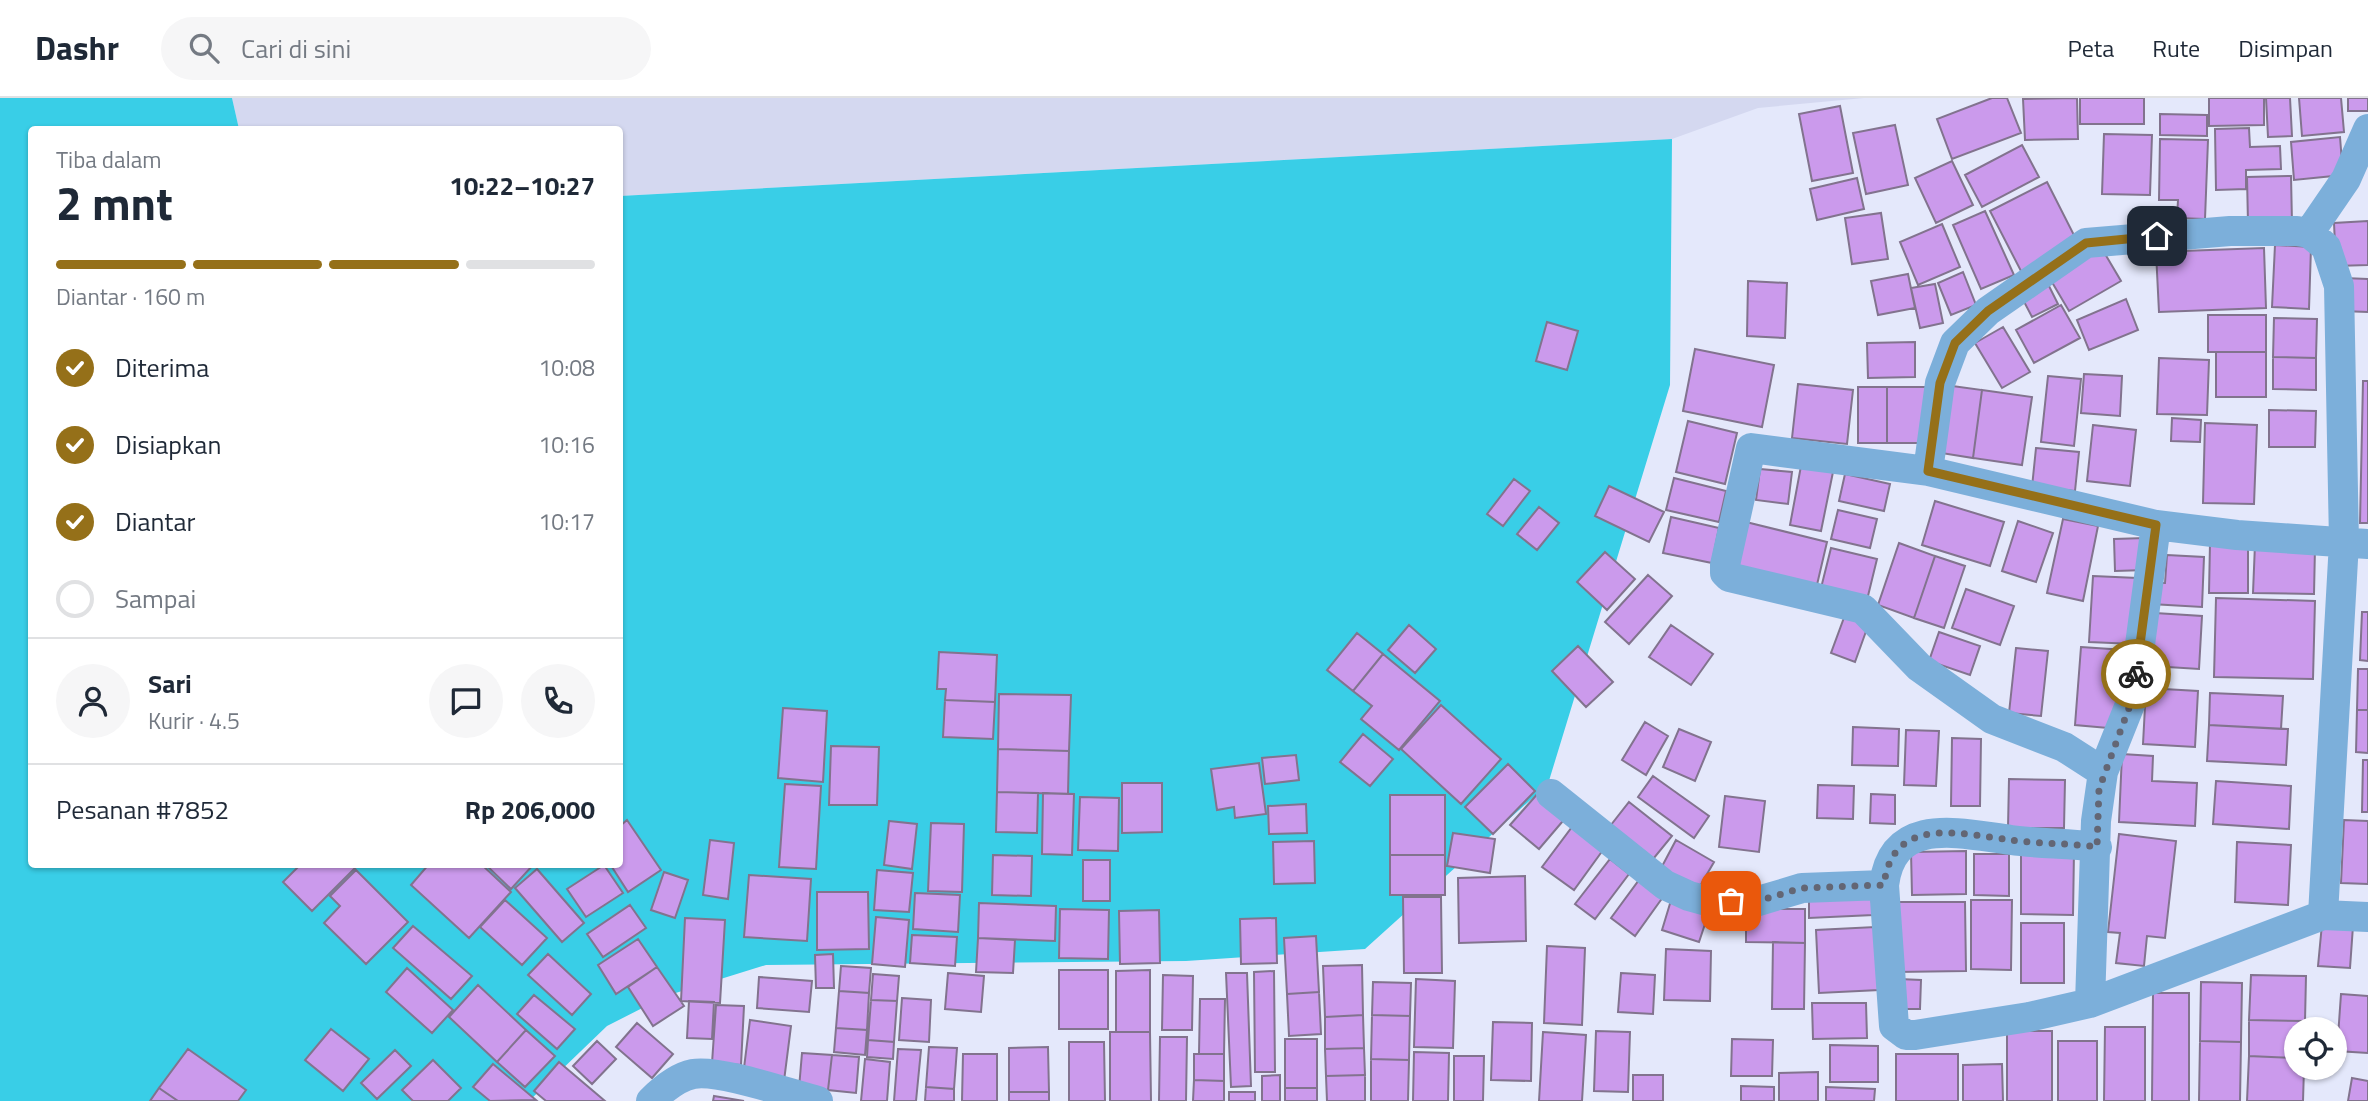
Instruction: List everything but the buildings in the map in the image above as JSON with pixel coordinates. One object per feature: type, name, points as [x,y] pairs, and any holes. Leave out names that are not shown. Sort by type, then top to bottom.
[{"type":"street","points":[[2309,233],[2346,179],[2368,130]]},
{"type":"street","points":[[1928,471],[1940,383],[1955,343],[1988,311],[2086,243],[2231,231],[2309,233],[2326,247],[2339,286],[2356,543],[2323,915]]},
{"type":"street","points":[[2103,772],[2064,747],[1992,719],[1919,667],[1863,608],[1732,578],[1725,573],[1751,448],[1928,471],[2156,525],[2237,536],[2356,543]]},
{"type":"street","points":[[2090,1003],[2096,821],[2103,772],[2133,697],[2156,525]]},
{"type":"street","points":[[1551,794],[1665,885],[1707,901],[1755,902],[1802,888],[1884,885]]},
{"type":"street","points":[[2097,847],[2013,841],[1957,831],[1916,837],[1894,855],[1885,873],[1884,885],[1891,1016],[1894,1026],[1906,1035],[2029,1017],[2090,1003],[2323,915],[2368,917]]},
{"type":"street","points":[[651,1101],[679,1080],[694,1074],[713,1075],[818,1101]]},
{"type":"shaded area","points":[[232,98],[1864,98],[1758,108],[1672,139],[623,196],[623,126],[238,126]]},
{"type":"water","points":[[0,98],[232,98],[238,126],[28,126],[28,868],[623,868],[623,196],[1672,139],[1670,385],[1548,784],[1365,949],[1186,961],[766,965],[666,996],[607,1026],[529,1101],[0,1101]]},
{"type":"way so far","points":[[1731,901],[1755,902],[1802,888],[1884,885],[1885,873],[1894,855],[1916,837],[1931,833],[1957,831],[2013,841],[2066,842],[2097,847],[2099,789],[2103,772],[2133,697],[2136,674]]},
{"type":"route","points":[[2136,674],[2156,525],[1928,471],[1940,383],[1955,343],[1988,311],[2086,243],[2157,236]]}]
